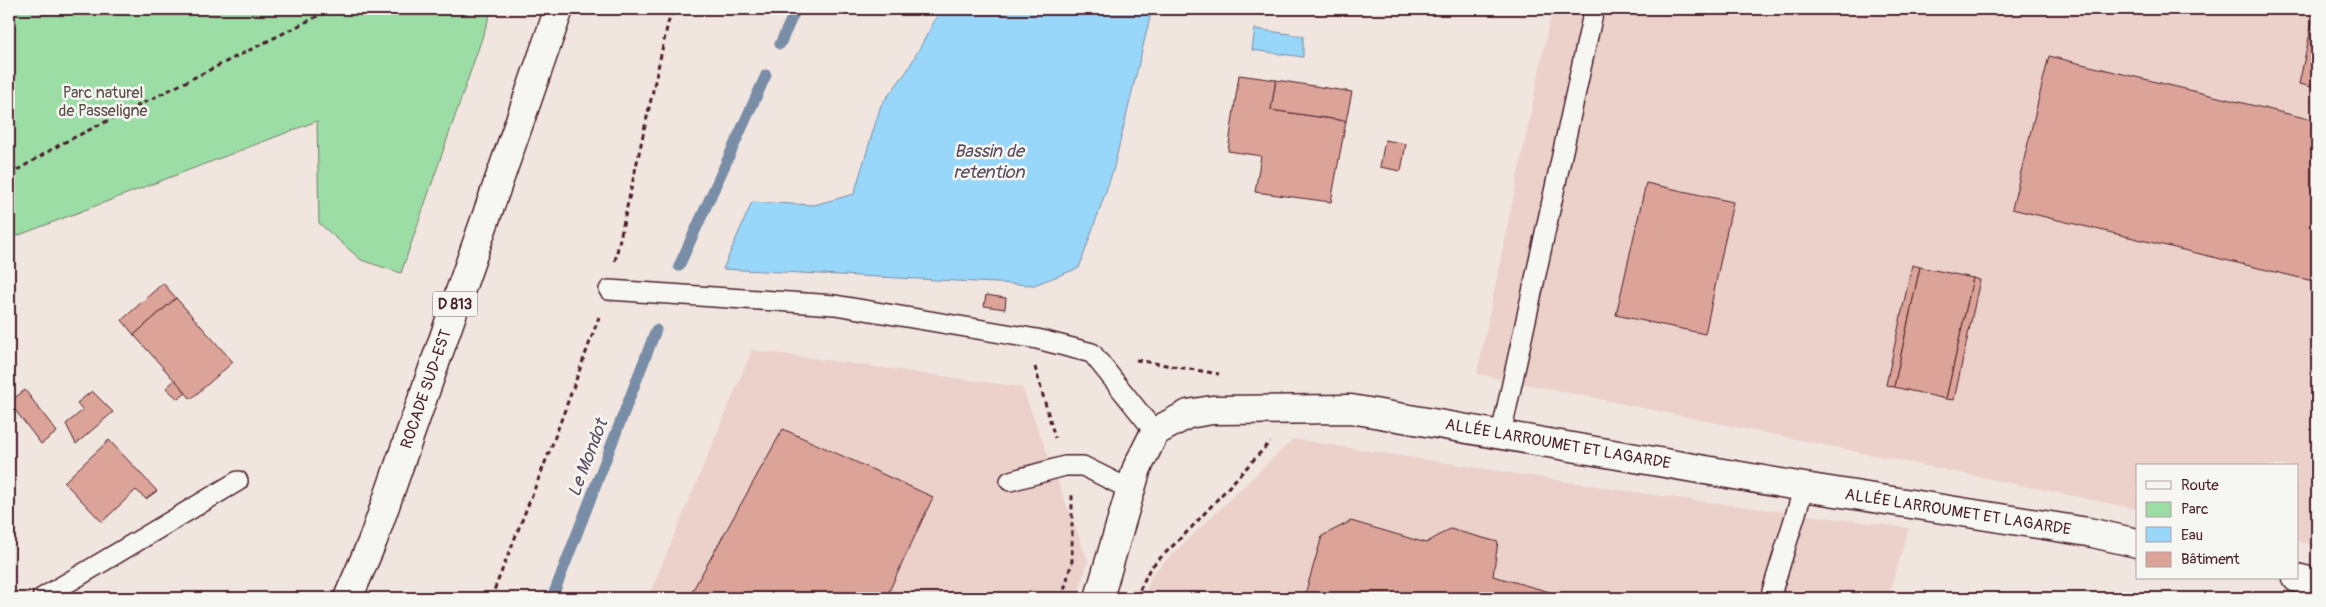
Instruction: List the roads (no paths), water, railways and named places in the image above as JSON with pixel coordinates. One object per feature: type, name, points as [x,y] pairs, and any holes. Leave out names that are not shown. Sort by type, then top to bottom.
[{"type":"street","name":"ROCADE SUD-EST","points":[[348,598],[373,540],[559,9]]},
{"type":"street","name":"ALLÉE LARROUMET ET LAGARDE","points":[[1155,432],[1188,414],[1212,410],[1351,409],[1804,487],[2088,532],[2136,543]]},
{"type":"street","points":[[1099,598],[1137,468],[1155,432]]},
{"type":"street","points":[[2298,578],[2317,583]]},
{"type":"lane","points":[[1501,434],[1594,9]]},
{"type":"lane","points":[[617,291],[835,306],[1037,339],[1092,353],[1155,432]]},
{"type":"lane","points":[[1010,481],[1065,466],[1083,466],[1131,490]]},
{"type":"lane","points":[[42,598],[238,481]]},
{"type":"lane","points":[[1770,598],[1804,487]]},
{"type":"water","name":"Bassin de retention","points":[[941,9],[1152,9],[1113,171],[1079,268],[1034,285],[723,269],[752,202],[814,205],[854,194],[881,105],[907,71]]},
{"type":"water","points":[[1255,29],[1303,36],[1303,57],[1252,50]]},
{"type":"waterway","points":[[780,44],[796,9]]},
{"type":"waterway","points":[[679,266],[766,75]]},
{"type":"waterway","name":"Le Mondot","points":[[552,598],[656,330]]},
{"type":"park label","name":"Parc naturel de Passeligne","points":[[103,102]]}]
